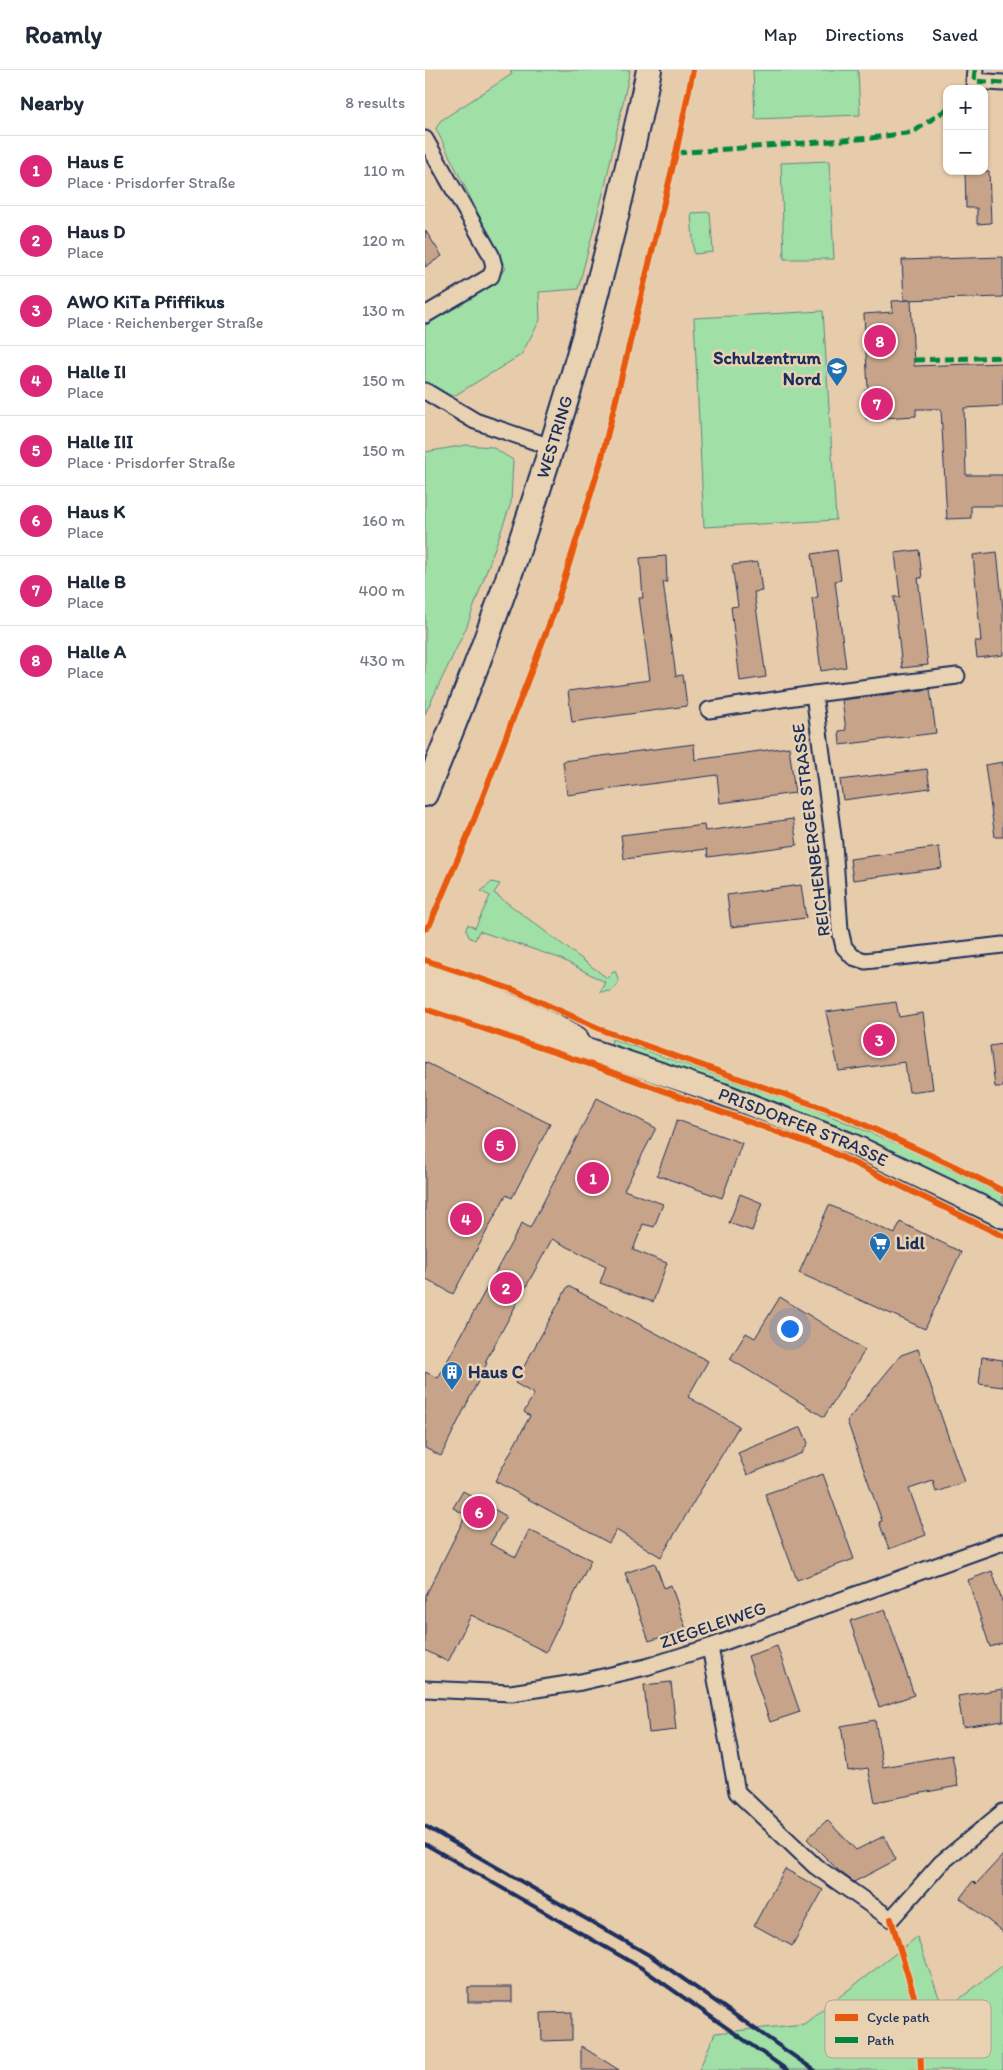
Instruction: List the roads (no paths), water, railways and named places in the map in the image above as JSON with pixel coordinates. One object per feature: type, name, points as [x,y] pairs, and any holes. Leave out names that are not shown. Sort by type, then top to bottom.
[{"type":"main road","name":"WESTRING","points":[[427,787],[495,614],[551,447],[602,275],[649,70]]},
{"type":"main road","name":"PRISDORFER STRASSE","points":[[425,974],[546,1019],[599,1051]]},
{"type":"main road","name":"PRISDORFER STRASSE","points":[[425,994],[563,1042],[599,1051],[722,1094],[853,1144],[1003,1216]]},
{"type":"street","points":[[975,70],[974,81],[1003,83]]},
{"type":"street","points":[[425,139],[491,255],[494,266],[491,276],[425,315]]},
{"type":"street","points":[[425,391],[475,421],[551,447]]},
{"type":"street","points":[[709,710],[957,676]]},
{"type":"street","name":"REICHENBERGER STRASSE","points":[[815,694],[834,844],[840,930],[844,947],[853,957],[865,961],[1003,944]]},
{"type":"street","name":"ZIEGELEIWEG","points":[[425,1689],[511,1693],[581,1682],[646,1667],[711,1647],[1003,1542]]},
{"type":"street","points":[[711,1647],[737,1792],[815,1866],[891,1919],[941,1863],[1003,1812]]},
{"type":"railway","points":[[425,1826],[649,1955],[814,2070]]},
{"type":"railway","points":[[425,1844],[640,1967],[787,2070]]},
{"type":"place","name":"Halle A","points":[[880,341]]},
{"type":"place","name":"Schulzentrum Nord","points":[[837,387]]},
{"type":"place","name":"Halle B","points":[[877,404]]},
{"type":"place","name":"AWO KiTa Pfiffikus","points":[[879,1040]]},
{"type":"place","name":"Halle III","points":[[500,1145]]},
{"type":"place","name":"Haus E","points":[[593,1178]]},
{"type":"place","name":"Halle II","points":[[466,1219]]},
{"type":"place","name":"Lidl","points":[[880,1262]]},
{"type":"place","name":"Haus D","points":[[506,1288]]},
{"type":"place","name":"Haus C","points":[[452,1391]]},
{"type":"place","name":"Haus K","points":[[479,1512]]}]
